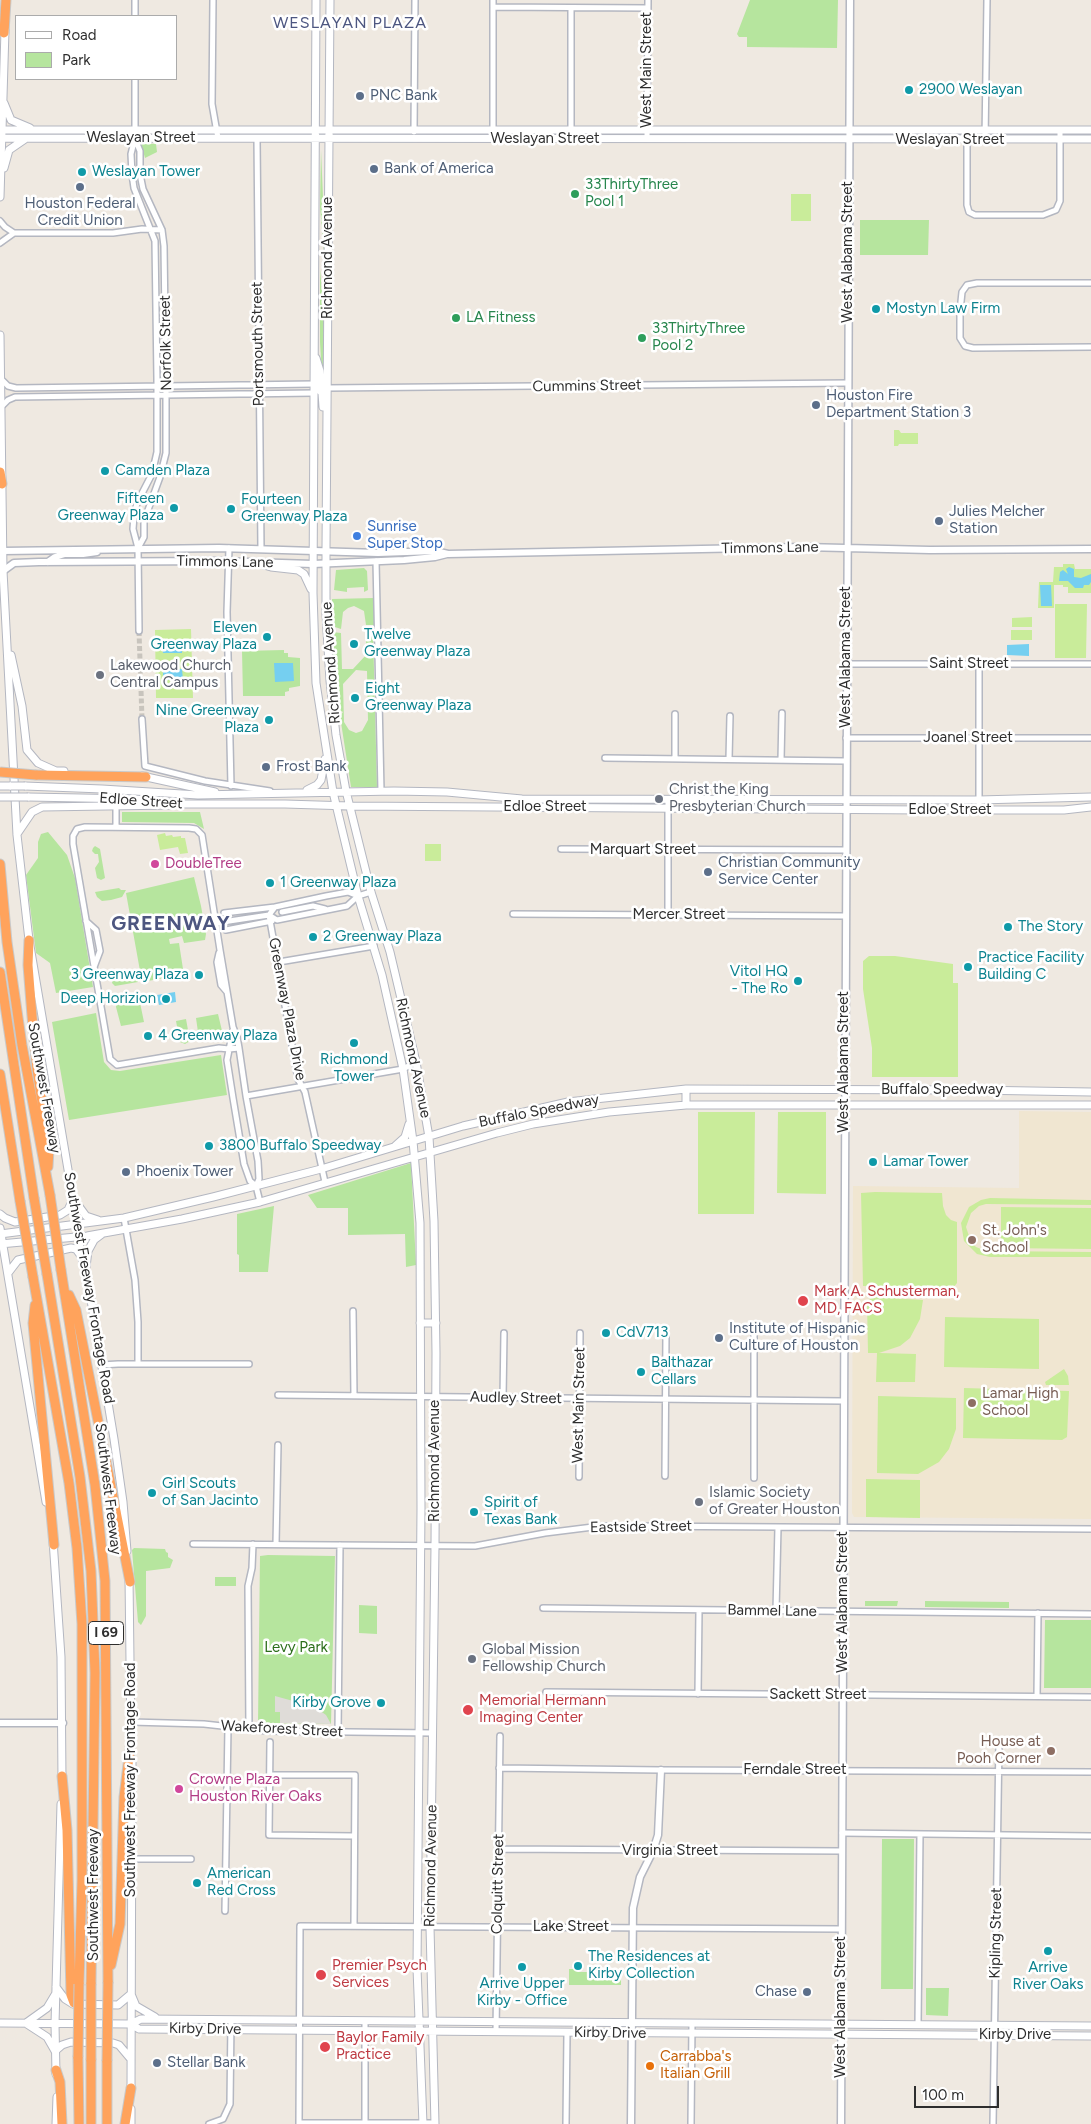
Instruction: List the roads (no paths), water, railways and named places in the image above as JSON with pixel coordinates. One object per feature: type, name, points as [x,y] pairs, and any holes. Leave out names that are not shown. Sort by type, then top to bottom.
[{"type":"highway","points":[[4,33],[7,0]]},
{"type":"highway","points":[[0,472],[2,484]]},
{"type":"highway","points":[[0,772],[36,775],[146,777]]},
{"type":"highway","name":"Southwest Freeway","points":[[0,864],[7,942],[22,1045],[62,1270],[95,1485],[105,1581],[108,1982],[107,2124]]},
{"type":"highway","points":[[29,940],[28,965],[37,1069],[50,1149],[46,1177]]},
{"type":"highway","points":[[0,972],[34,1198],[80,1477],[91,1571],[95,1673],[91,2124]]},
{"type":"highway","points":[[0,991],[19,1102]]},
{"type":"highway","name":"Southwest Freeway","points":[[0,1074],[69,1483],[77,1548],[82,1624],[82,1871],[75,1984],[79,2015],[79,2124]]},
{"type":"highway","points":[[0,1118],[9,1134]]},
{"type":"highway","points":[[64,1287],[76,1310],[130,1582]]},
{"type":"highway","points":[[36,1292],[33,1323],[54,1545]]},
{"type":"highway","points":[[108,1982],[120,1924],[124,1797],[131,1741]]},
{"type":"highway","points":[[62,1776],[67,1830],[75,1984]]},
{"type":"highway","points":[[56,2070],[60,2082],[62,2124]]},
{"type":"highway","points":[[126,2124],[130,2088]]},
{"type":"main road","name":"Richmond Avenue","points":[[316,0],[312,593],[316,683],[333,792],[358,896],[382,975],[402,1069],[415,1156],[420,1223],[422,1397],[417,1926],[423,2124]]},
{"type":"main road","name":"Richmond Avenue","points":[[330,0],[326,552],[326,614],[330,680],[336,735],[346,791],[371,892],[395,972],[416,1062],[428,1137],[434,1221],[436,1397],[430,1927],[435,2124]]},
{"type":"main road","points":[[316,25],[330,25]]},
{"type":"main road","points":[[0,196],[0,130],[4,33]]},
{"type":"main road","points":[[1,101],[11,120],[38,130]]},
{"type":"main road","name":"Weslayan Street","points":[[0,130],[257,139],[315,134]]},
{"type":"main road","name":"Weslayan Street","points":[[0,138],[217,130],[315,134],[414,130],[493,130],[647,139],[1091,139]]},
{"type":"main road","name":"Weslayan Street","points":[[328,134],[414,139],[493,139],[647,131],[1091,130]]},
{"type":"main road","points":[[1,181],[7,154],[10,149],[27,138]]},
{"type":"main road","points":[[314,260],[328,260]]},
{"type":"main road","name":"Southwest Freeway Frontage Road","points":[[0,335],[3,571],[16,834],[29,940],[74,1199],[81,1256],[86,1270],[123,1502],[130,1582],[131,2124]]},
{"type":"main road","points":[[314,353],[322,384],[327,388]]},
{"type":"main road","points":[[314,384],[322,393],[327,421]]},
{"type":"main road","points":[[253,562],[271,567],[298,570],[304,574],[312,593]]},
{"type":"main road","points":[[6,630],[22,706],[27,750],[38,763],[56,771],[124,773],[229,795]]},
{"type":"main road","points":[[316,683],[330,680]]},
{"type":"main road","points":[[304,791],[317,786],[321,780],[326,751]]},
{"type":"main road","name":"Edloe Street","points":[[0,786],[81,788],[198,795],[304,791],[456,793],[522,803],[596,808],[925,810],[1091,808]]},
{"type":"main road","points":[[456,793],[456,807]]},
{"type":"main road","points":[[261,794],[261,803]]},
{"type":"main road","name":"Edloe Street","points":[[0,797],[160,800],[183,804],[261,803],[456,807],[596,800],[979,800],[1091,797]]},
{"type":"main road","points":[[1044,799],[1044,810]]},
{"type":"main road","points":[[596,800],[596,808]]},
{"type":"main road","points":[[759,800],[759,808]]},
{"type":"main road","points":[[925,800],[925,810]]},
{"type":"main road","points":[[16,834],[35,809],[47,807],[116,807],[183,804]]},
{"type":"main road","points":[[382,975],[395,972]]},
{"type":"main road","points":[[686,1105],[687,1087]]},
{"type":"main road","name":"Buffalo Speedway","points":[[0,1232],[76,1225],[124,1218],[256,1186],[321,1169],[413,1141],[506,1116],[568,1102],[687,1087],[758,1090],[1018,1090],[1091,1092]]},
{"type":"main road","points":[[758,1090],[758,1104]]},
{"type":"main road","points":[[931,1090],[931,1104]]},
{"type":"main road","points":[[1018,1090],[1018,1104]]},
{"type":"main road","name":"Buffalo Speedway","points":[[1,1244],[78,1238],[103,1234],[260,1202],[429,1151],[509,1130],[610,1112],[686,1105],[1091,1105]]},
{"type":"main road","points":[[516,1114],[517,1128]]},
{"type":"main road","points":[[506,1116],[509,1130]]},
{"type":"main road","points":[[392,1148],[405,1137],[410,1119]]},
{"type":"main road","points":[[0,1214],[15,1222],[60,1214],[68,1210],[74,1199],[86,1216],[102,1221]]},
{"type":"main road","points":[[0,1232],[54,1545],[59,1616],[63,1723],[55,2024],[56,2124]]},
{"type":"main road","points":[[86,1270],[88,1251],[94,1240],[103,1234]]},
{"type":"main road","points":[[7,1270],[18,1260],[71,1248],[76,1249],[81,1256]]},
{"type":"main road","points":[[0,1256],[7,1270]]},
{"type":"main road","points":[[420,1323],[436,1323]]},
{"type":"main road","points":[[420,1639],[434,1639]]},
{"type":"main road","points":[[419,1829],[432,1829]]},
{"type":"main road","points":[[56,1990],[73,2004],[118,2005],[131,1994],[140,2011],[163,2019]]},
{"type":"main road","points":[[56,1990],[48,2008],[26,2024],[47,2037],[56,2051]]},
{"type":"main road","name":"Kirby Drive","points":[[0,2023],[131,2024],[141,2019],[163,2019],[1091,2026]]},
{"type":"main road","points":[[754,2023],[754,2034]]},
{"type":"main road","name":"Kirby Drive","points":[[131,2024],[139,2028],[365,2031],[1091,2036]]},
{"type":"main road","points":[[903,2035],[918,2025]]},
{"type":"main road","points":[[56,2051],[62,2045],[71,2042],[112,2043],[119,2045],[130,2058]]},
{"type":"street","points":[[135,0],[135,15]]},
{"type":"street","points":[[213,0],[212,104],[218,138]]},
{"type":"street","points":[[414,139],[415,0]]},
{"type":"street","points":[[493,0],[493,139]]},
{"type":"street","name":"West Main Street","points":[[647,139],[648,0]]},
{"type":"street","name":"West Alabama Street","points":[[841,2124],[850,0]]},
{"type":"street","points":[[985,140],[986,0]]},
{"type":"street","points":[[493,7],[648,8]]},
{"type":"street","points":[[571,8],[571,135]]},
{"type":"street","name":"Norfolk Street","points":[[135,80],[135,134],[131,154],[134,188],[152,229],[155,241],[157,385],[157,452],[152,474],[134,516],[134,529],[138,548],[139,631]]},
{"type":"street","points":[[967,140],[967,208],[969,212],[975,215],[1044,215],[1058,208],[1060,201],[1060,130]]},
{"type":"street","name":"Norfolk Street","points":[[135,134],[140,151],[140,174],[143,189],[162,230],[164,246],[166,385],[166,453],[160,477],[144,521],[144,537],[138,548]]},
{"type":"street","name":"Portsmouth Street","points":[[257,139],[261,549]]},
{"type":"street","points":[[0,221],[4,227],[14,233],[114,233],[152,229],[162,230]]},
{"type":"street","points":[[0,243],[14,233]]},
{"type":"street","points":[[1091,283],[977,283],[967,285],[962,292],[960,317],[960,338],[965,346],[973,348],[1091,347]]},
{"type":"street","points":[[1,380],[8,386],[16,388],[314,384]]},
{"type":"street","name":"Cummins Street","points":[[327,388],[848,383]]},
{"type":"street","points":[[62,387],[62,396]]},
{"type":"street","points":[[1,407],[8,400],[15,397],[314,393]]},
{"type":"street","name":"Timmons Lane","points":[[3,551],[229,548],[326,552],[435,551],[448,554],[847,547],[930,550],[1091,549]]},
{"type":"street","points":[[229,548],[227,561],[231,786]]},
{"type":"street","points":[[48,562],[55,556],[91,553],[108,549]]},
{"type":"street","points":[[38,550],[39,562]]},
{"type":"street","points":[[403,552],[404,560]]},
{"type":"street","name":"Timmons Lane","points":[[3,571],[14,563],[39,562],[227,561],[313,564],[435,558],[448,554]]},
{"type":"street","points":[[376,562],[380,791]]},
{"type":"street","name":"Saint Street","points":[[846,664],[1091,664]]},
{"type":"street","points":[[979,664],[979,809]]},
{"type":"street","points":[[782,713],[782,760]]},
{"type":"street","points":[[674,758],[675,714]]},
{"type":"street","points":[[729,759],[730,716]]},
{"type":"street","name":"Edloe Street","points":[[142,719],[145,766],[231,786],[284,793]]},
{"type":"street","name":"Joanel Street","points":[[846,738],[1091,738]]},
{"type":"street","points":[[605,758],[846,761]]},
{"type":"street","points":[[668,799],[668,916]]},
{"type":"street","points":[[116,807],[116,827]]},
{"type":"street","points":[[239,1048],[228,1050],[219,1048],[117,1065],[110,1059],[73,836],[77,829],[85,826],[189,828],[196,830],[202,835],[220,950],[217,962],[221,985],[227,992],[239,1048],[258,1161],[259,1179],[256,1186]]},
{"type":"street","name":"Marquart Street","points":[[561,849],[845,850]]},
{"type":"street","name":"Greenway Plaza Drive","points":[[224,913],[275,907],[348,892],[358,896]]},
{"type":"street","name":"Greenway Plaza Drive","points":[[226,930],[349,905],[358,896],[371,892]]},
{"type":"street","name":"Greenway Plaza Drive","points":[[313,906],[326,896]]},
{"type":"street","name":"Greenway Plaza Drive","points":[[282,912],[313,906],[328,909]]},
{"type":"street","points":[[216,923],[269,915],[275,907]]},
{"type":"street","name":"Mercer Street","points":[[513,914],[845,916]]},
{"type":"street","name":"Greenway Plaza Drive","points":[[269,915],[277,920]]},
{"type":"street","name":"Greenway Plaza Drive","points":[[269,915],[279,962],[298,1079],[305,1092],[325,1182]]},
{"type":"street","points":[[86,921],[96,930],[100,951],[94,968]]},
{"type":"street","points":[[279,962],[374,946]]},
{"type":"street","points":[[233,1027],[227,1060],[244,1164],[250,1181],[256,1186],[260,1202]]},
{"type":"street","points":[[246,1096],[402,1069],[416,1062]]},
{"type":"street","points":[[124,1218],[135,1280],[138,1364]]},
{"type":"street","points":[[353,1310],[354,1396]]},
{"type":"street","points":[[503,1398],[504,1333]]},
{"type":"street","name":"West Main Street","points":[[579,1477],[580,1333]]},
{"type":"street","points":[[665,1476],[666,1333]]},
{"type":"street","points":[[754,1335],[754,1478]]},
{"type":"street","points":[[101,1366],[249,1364]]},
{"type":"street","name":"Audley Street","points":[[278,1395],[843,1401]]},
{"type":"street","points":[[276,1544],[278,1445]]},
{"type":"street","name":"Eastside Street","points":[[193,1544],[476,1546],[545,1533],[601,1526],[1091,1529]]},
{"type":"street","points":[[776,1611],[778,1527]]},
{"type":"street","points":[[249,1730],[248,1586],[252,1568],[253,1544]]},
{"type":"street","points":[[338,1732],[340,1545]]},
{"type":"street","name":"Bammel Lane","points":[[544,1608],[1091,1614]]},
{"type":"street","points":[[698,1694],[699,1610]]},
{"type":"street","points":[[1037,1696],[1038,1613]]},
{"type":"street","name":"Sackett Street","points":[[546,1692],[1091,1697]]},
{"type":"street","name":"Wakeforest Street","points":[[131,1722],[198,1724],[249,1730],[433,1733]]},
{"type":"street","points":[[0,1724],[63,1723]]},
{"type":"street","points":[[225,1911],[228,1727]]},
{"type":"street","name":"Colquitt Street","points":[[496,2032],[500,1736]]},
{"type":"street","points":[[270,1742],[269,1835],[354,1836]]},
{"type":"street","name":"Kipling Street","points":[[993,2124],[999,1742]]},
{"type":"street","name":"Ferndale Street","points":[[499,1768],[1091,1772]]},
{"type":"street","points":[[631,2124],[633,1908],[640,1877],[653,1851],[658,1835],[661,1770]]},
{"type":"street","points":[[270,1775],[355,1775],[354,1926]]},
{"type":"street","points":[[842,1833],[1091,1836]]},
{"type":"street","points":[[918,2025],[920,1834]]},
{"type":"street","name":"Virginia Street","points":[[498,1849],[842,1851]]},
{"type":"street","points":[[131,1859],[191,1859]]},
{"type":"street","name":"Lake Street","points":[[299,2020],[300,1926],[842,1929]]},
{"type":"street","points":[[209,2124],[223,2119],[230,2104],[231,2020]]},
{"type":"street","points":[[299,2020],[299,2124],[435,2124]]},
{"type":"street","points":[[365,2021],[365,2124]]},
{"type":"street","points":[[691,2124],[692,2023]]},
{"type":"street","points":[[566,2124],[567,2033]]},
{"type":"water","points":[[1069,567],[1074,569],[1074,577],[1081,578],[1091,574],[1089,585],[1084,585],[1083,588],[1075,588],[1068,581],[1059,581],[1060,572],[1063,570],[1068,574],[1066,569]]},
{"type":"water","points":[[1040,585],[1051,585],[1052,606],[1041,606]]},
{"type":"water","points":[[162,642],[182,642],[182,653],[163,653]]},
{"type":"water","points":[[1029,644],[1029,656],[1007,655],[1007,645]]},
{"type":"water","points":[[274,663],[293,663],[294,681],[275,682]]},
{"type":"water","points":[[163,669],[182,669],[183,680],[163,680]]},
{"type":"water","points":[[175,992],[176,1002],[159,1005],[157,995]]},
{"type":"tunnel","points":[[139,631],[142,719]]},
{"type":"place","name":"2900 Weslayan","points":[[909,90]]},
{"type":"place","name":"PNC Bank","points":[[360,96]]},
{"type":"place","name":"Bank of America","points":[[374,169]]},
{"type":"place","name":"Weslayan Tower","points":[[82,172]]},
{"type":"place","name":"Houston Federal Credit Union","points":[[80,187]]},
{"type":"place","name":"33ThirtyThree Pool 1","points":[[575,194]]},
{"type":"place","name":"Mostyn Law Firm","points":[[876,309]]},
{"type":"place","name":"LA Fitness","points":[[456,318]]},
{"type":"place","name":"33ThirtyThree Pool 2","points":[[642,338]]},
{"type":"place","name":"Houston Fire Department Station 3","points":[[816,405]]},
{"type":"place","name":"Camden Plaza","points":[[105,471]]},
{"type":"place","name":"Fifteen Greenway Plaza","points":[[174,508]]},
{"type":"place","name":"Fourteen Greenway Plaza","points":[[231,509]]},
{"type":"place","name":"Julies Melcher Station","points":[[939,521]]},
{"type":"place","name":"Sunrise Super Stop","points":[[357,536]]},
{"type":"place","name":"Eleven Greenway Plaza","points":[[267,637]]},
{"type":"place","name":"Twelve Greenway Plaza","points":[[354,644]]},
{"type":"place","name":"Lakewood Church Central Campus","points":[[100,675]]},
{"type":"place","name":"Eight Greenway Plaza","points":[[355,698]]},
{"type":"place","name":"Nine Greenway Plaza","points":[[269,720]]},
{"type":"place","name":"Frost Bank","points":[[266,767]]},
{"type":"place","name":"Christ the King Presbyterian Church","points":[[659,799]]},
{"type":"place","name":"DoubleTree","points":[[155,864]]},
{"type":"place","name":"Christian Community Service Center","points":[[708,872]]},
{"type":"place","name":"1 Greenway Plaza","points":[[270,883]]},
{"type":"place","name":"The Story","points":[[1008,927]]},
{"type":"place","name":"2 Greenway Plaza","points":[[313,937]]},
{"type":"place","name":"Practice Facility Building C","points":[[968,967]]},
{"type":"place","name":"3 Greenway Plaza","points":[[199,975]]},
{"type":"place","name":"Vitol HQ - The Ro","points":[[798,981]]},
{"type":"place","name":"Deep Horizion","points":[[166,999]]},
{"type":"place","name":"4 Greenway Plaza","points":[[148,1036]]},
{"type":"place","name":"Richmond Tower","points":[[354,1043]]},
{"type":"place","name":"3800 Buffalo Speedway","points":[[209,1146]]},
{"type":"place","name":"Lamar Tower","points":[[873,1162]]},
{"type":"place","name":"Phoenix Tower","points":[[126,1172]]},
{"type":"place","name":"St. John's School","points":[[972,1240]]},
{"type":"place","name":"Mark A. Schusterman, MD, FACS","points":[[803,1301]]},
{"type":"place","name":"CdV713","points":[[606,1333]]},
{"type":"place","name":"Institute of Hispanic Culture of Houston","points":[[719,1338]]},
{"type":"place","name":"Balthazar Cellars","points":[[641,1372]]},
{"type":"place","name":"Lamar High School","points":[[972,1403]]},
{"type":"place","name":"Girl Scouts of San Jacinto","points":[[152,1493]]},
{"type":"place","name":"Islamic Society of Greater Houston","points":[[699,1502]]},
{"type":"place","name":"Spirit of Texas Bank","points":[[474,1512]]},
{"type":"place","name":"Global Mission Fellowship Church","points":[[472,1659]]},
{"type":"place","name":"Kirby Grove","points":[[381,1703]]},
{"type":"place","name":"Memorial Hermann Imaging Center","points":[[468,1710]]},
{"type":"place","name":"House at Pooh Corner","points":[[1051,1751]]},
{"type":"place","name":"Crowne Plaza Houston River Oaks","points":[[179,1789]]},
{"type":"place","name":"American Red Cross","points":[[197,1883]]},
{"type":"place","name":"Arrive River Oaks","points":[[1048,1951]]},
{"type":"place","name":"The Residences at Kirby Collection","points":[[578,1966]]},
{"type":"place","name":"Arrive Upper Kirby - Office","points":[[522,1967]]},
{"type":"place","name":"Premier Psych Services","points":[[321,1975]]},
{"type":"place","name":"Chase","points":[[807,1992]]},
{"type":"place","name":"Baylor Family Practice","points":[[325,2047]]},
{"type":"place","name":"Stellar Bank","points":[[157,2063]]},
{"type":"place","name":"Carrabba's Italian Grill","points":[[650,2066]]},
{"type":"district","name":"WESLAYAN PLAZA","points":[[350,23]]},
{"type":"district","name":"GREENWAY","points":[[171,924]]},
{"type":"park label","name":"Levy Park","points":[[296,1648]]}]
